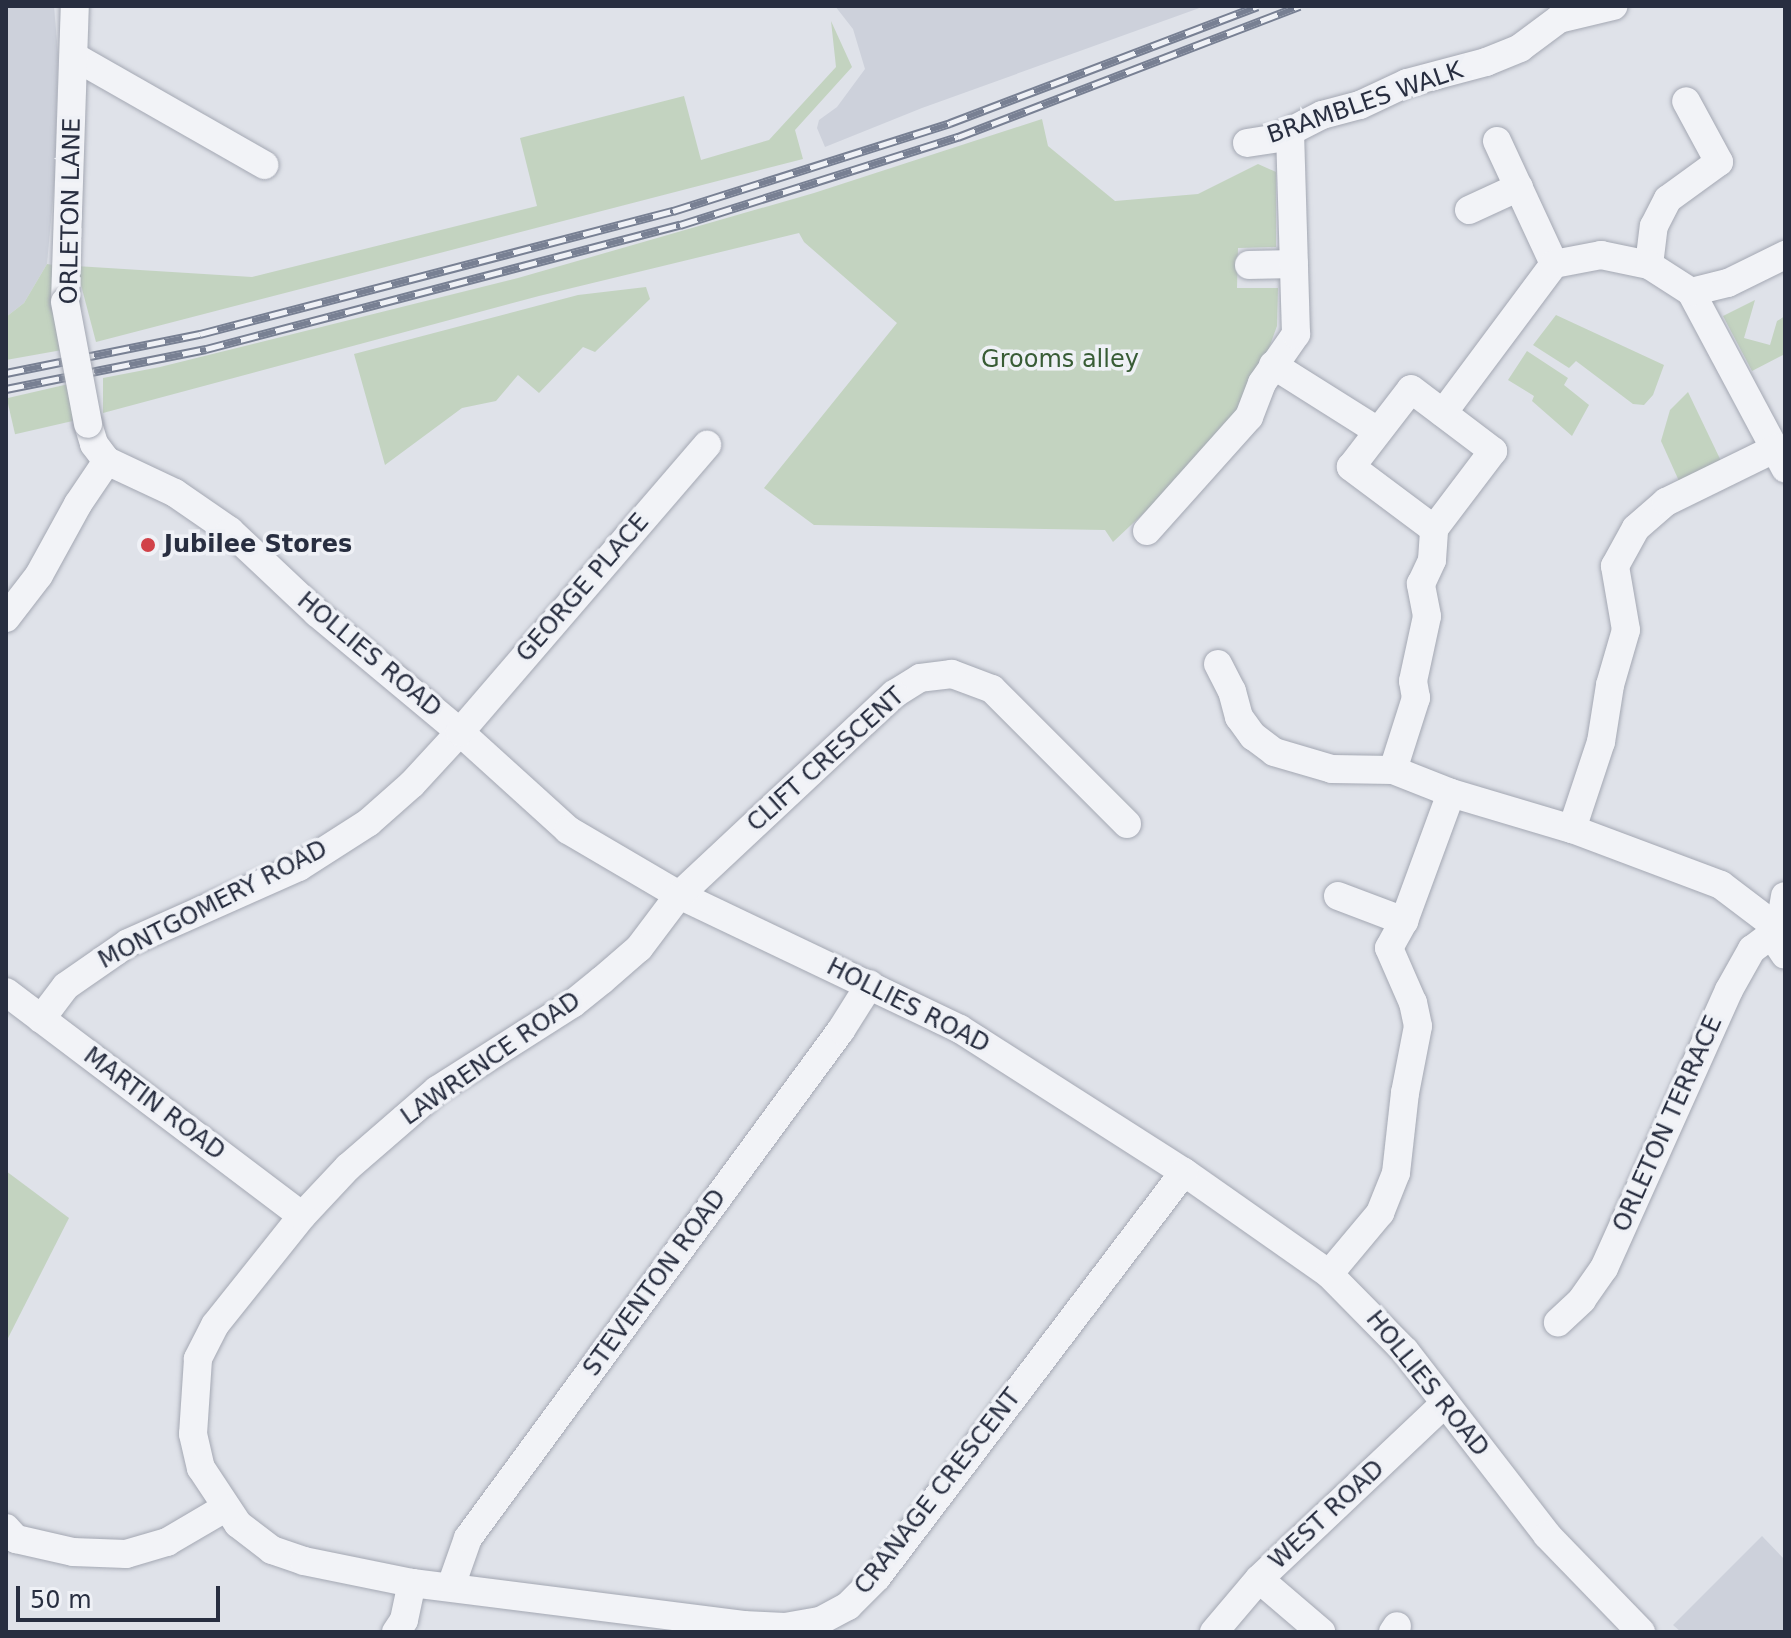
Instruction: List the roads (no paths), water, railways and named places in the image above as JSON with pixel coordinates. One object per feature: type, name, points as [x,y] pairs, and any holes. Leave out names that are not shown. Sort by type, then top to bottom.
[{"type":"street","name":"ORLETON LANE","points":[[75,6],[65,302],[88,424],[94,444],[107,461]]},
{"type":"street","name":"BRAMBLES WALK","points":[[1247,143],[1290,133],[1322,115],[1360,105],[1407,83],[1486,62],[1520,48],[1559,19],[1613,6]]},
{"type":"street","points":[[75,57],[264,165]]},
{"type":"street","points":[[1649,265],[1654,226],[1668,199],[1719,162],[1686,101]]},
{"type":"street","points":[[1147,531],[1249,417],[1273,365],[1296,334],[1290,133]]},
{"type":"street","points":[[1497,141],[1554,264]]},
{"type":"street","points":[[1469,210],[1519,187]]},
{"type":"street","points":[[1443,413],[1554,264],[1601,255],[1649,265],[1691,292],[1780,458],[1666,502],[1636,528],[1615,566],[1626,630],[1610,685],[1601,742],[1572,829]]},
{"type":"street","points":[[1691,292],[1728,283],[1783,260]]},
{"type":"street","points":[[1249,265],[1294,264]]},
{"type":"street","points":[[1273,365],[1378,431]]},
{"type":"street","points":[[1393,770],[1416,698],[1413,681],[1427,616],[1421,584],[1432,560],[1434,529],[1493,451],[1411,389],[1351,467],[1434,529]]},
{"type":"street","name":"GEORGE PLACE","points":[[460,732],[707,445]]},
{"type":"street","points":[[6,618],[39,575],[78,504],[107,461]]},
{"type":"street","name":"HOLLIES ROAD","points":[[107,461],[175,493],[230,531],[317,613],[460,732],[568,830],[679,895],[960,1029],[1184,1172],[1329,1274],[1405,1351],[1547,1535],[1641,1632]]},
{"type":"street","points":[[1218,664],[1232,691],[1239,717],[1253,736],[1274,752],[1332,769],[1393,770],[1451,793],[1572,829],[1721,885],[1780,943]]},
{"type":"street","name":"CLIFT CRESCENT","points":[[679,895],[863,720],[894,694],[920,678],[952,674],[992,689],[1127,824]]},
{"type":"street","name":"MONTGOMERY ROAD","points":[[41,1019],[66,986],[128,943],[299,867],[369,822],[412,784],[460,732]]},
{"type":"street","points":[[1329,1274],[1380,1213],[1396,1173],[1405,1093],[1418,1026],[1413,1003],[1389,948],[1404,921],[1451,793]]},
{"type":"street","name":"LAWRENCE ROAD","points":[[451,1586],[412,1583],[304,1561],[272,1550],[238,1524],[201,1468],[193,1434],[198,1359],[215,1325],[302,1216],[348,1167],[437,1090],[572,1004],[602,980],[639,948],[679,895]]},
{"type":"street","points":[[1338,896],[1404,921]]},
{"type":"street","points":[[1780,943],[1785,896]]},
{"type":"street","name":"ORLETON TERRACE","points":[[1558,1322],[1582,1300],[1604,1268],[1729,990],[1752,949],[1780,943]]},
{"type":"street","name":"STEVENTON ROAD","points":[[451,1586],[468,1538],[841,1030],[870,984]]},
{"type":"street","name":"MARTIN ROAD","points":[[6,992],[302,1216]]},
{"type":"street","name":"CRANAGE CRESCENT","points":[[451,1586],[743,1625],[785,1627],[820,1621],[848,1606],[877,1577],[1184,1172]]},
{"type":"street","name":"WEST ROAD","points":[[1214,1632],[1259,1579],[1445,1403]]},
{"type":"street","points":[[6,1528],[16,1539],[73,1552],[126,1554],[167,1542],[225,1508]]},
{"type":"street","points":[[1259,1579],[1321,1632]]},
{"type":"street","points":[[396,1632],[404,1620],[412,1583]]},
{"type":"railway","points":[[6,373],[200,334],[673,211],[950,123],[1258,6]]},
{"type":"railway","points":[[6,389],[206,349],[680,225],[958,137],[1300,6]]},
{"type":"place","name":"Jubilee Stores","points":[[148,545]]},
{"type":"park label","name":"Grooms alley","points":[[1060,360]]}]
